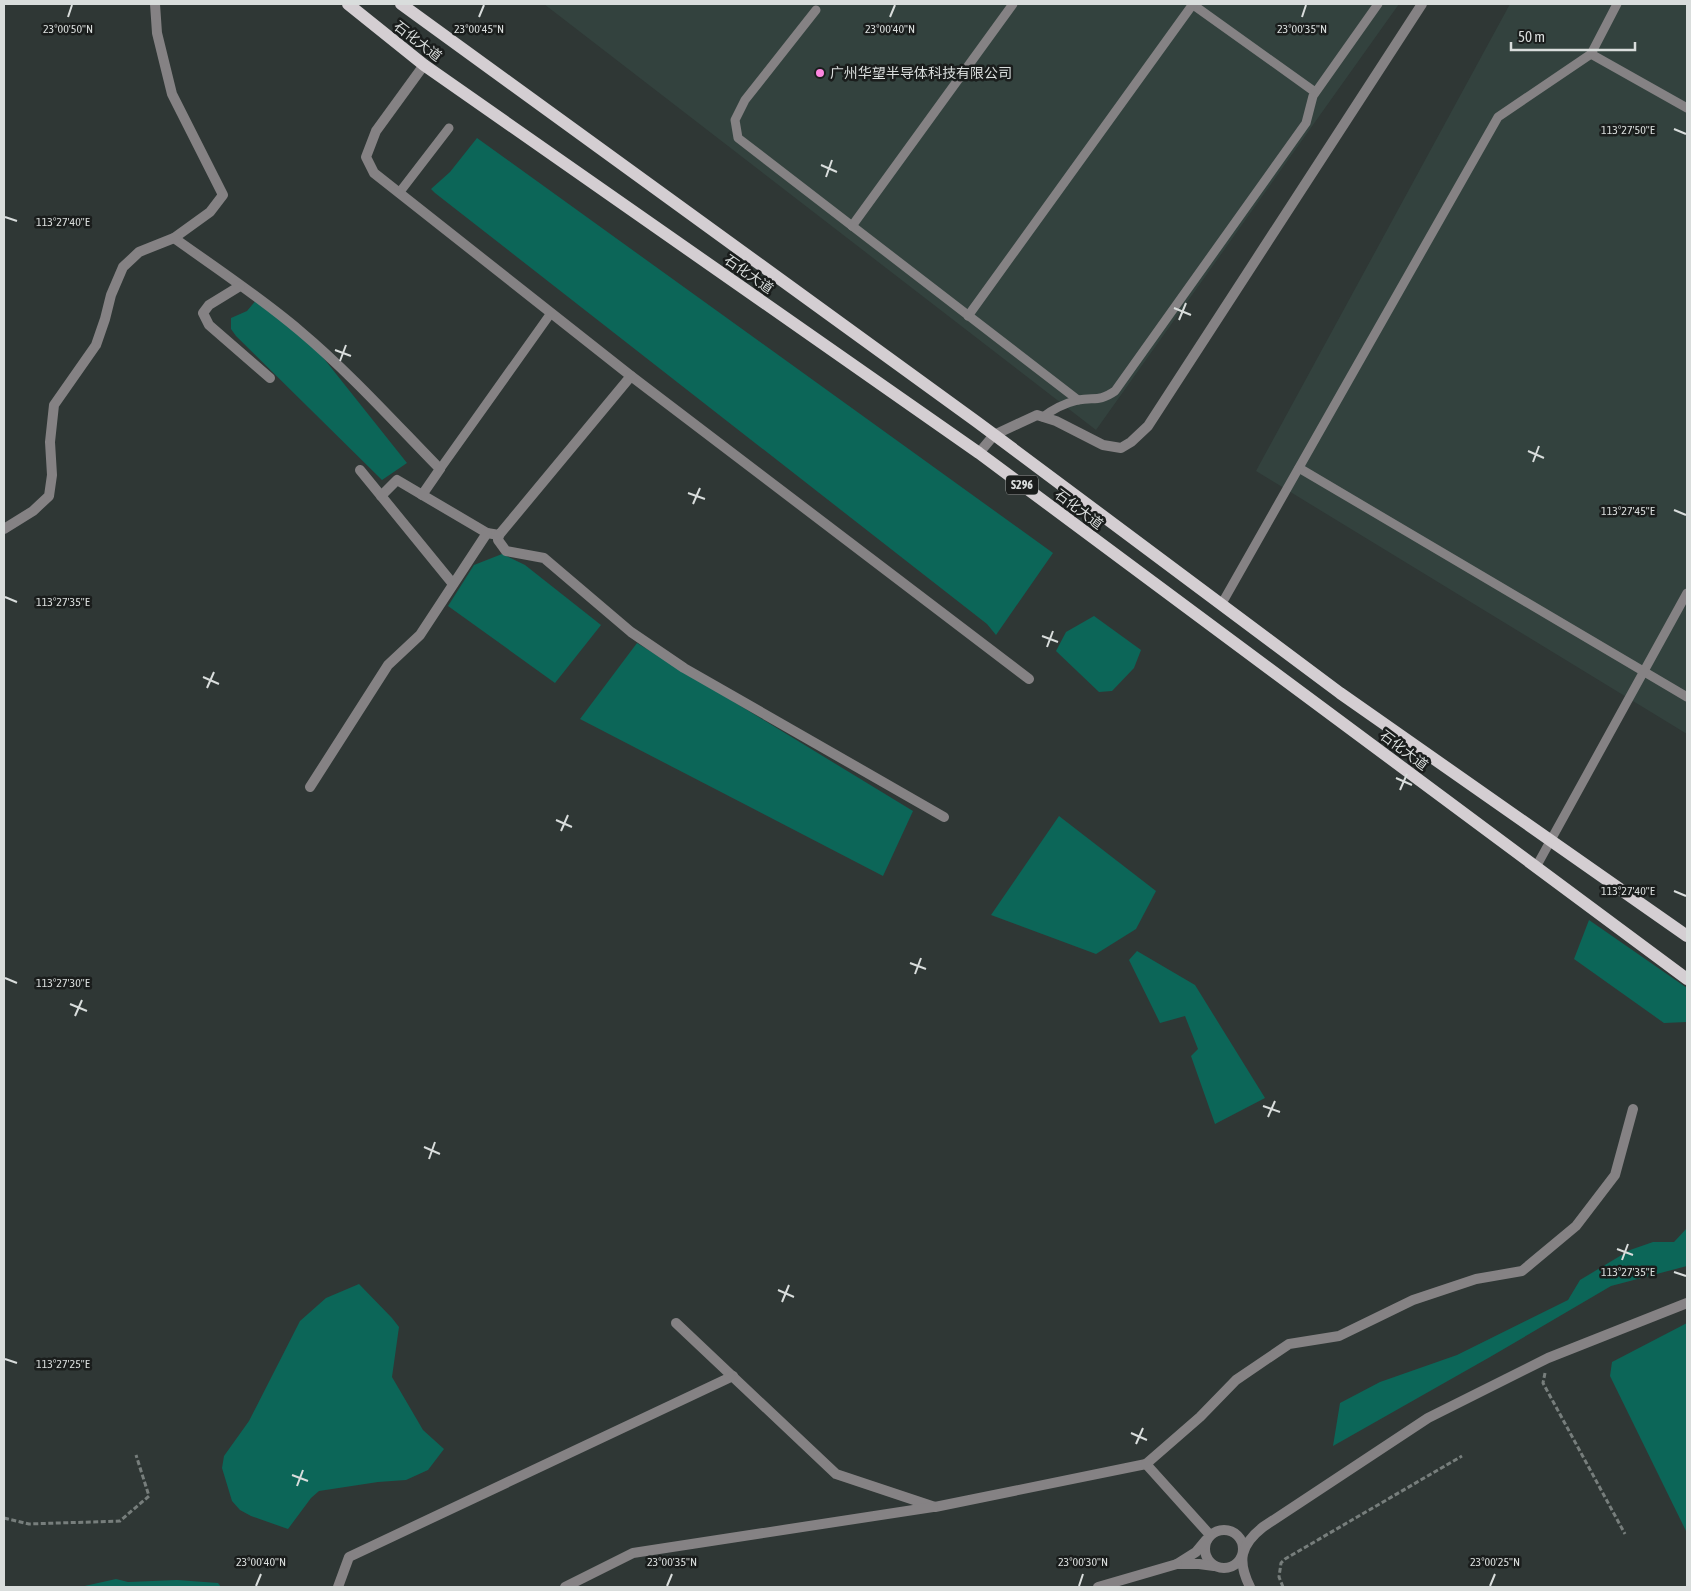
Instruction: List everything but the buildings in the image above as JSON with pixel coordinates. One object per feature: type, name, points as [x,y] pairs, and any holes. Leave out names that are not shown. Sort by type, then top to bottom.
[{"type":"main road","name":"石化大道","points":[[350,4],[424,65],[979,454],[1687,979]]},
{"type":"main road","name":"石化大道","points":[[401,4],[994,435],[1340,693],[1687,936]]},
{"type":"street","points":[[4,529],[33,511],[49,496],[52,475],[50,442],[54,405],[96,344],[111,295],[123,267],[139,252],[174,238],[210,212],[223,195],[172,94],[157,33],[155,4]]},
{"type":"street","points":[[979,454],[994,435],[1037,415],[1056,421],[1103,445],[1121,448],[1131,442],[1148,426],[1422,4]]},
{"type":"street","points":[[424,65],[376,131],[366,157],[374,174],[631,376],[1029,679]]},
{"type":"street","points":[[174,238],[299,330],[345,371],[440,469],[422,495]]},
{"type":"street","points":[[240,286],[208,305],[203,313],[209,325],[270,378]]},
{"type":"street","points":[[631,376],[499,535],[498,540],[506,551],[544,558],[631,632],[684,668],[944,816]]},
{"type":"street","points":[[360,470],[453,584]]},
{"type":"street","points":[[381,496],[397,480],[487,533],[499,535]]},
{"type":"street","points":[[310,787],[388,665],[420,635],[487,533]]},
{"type":"street","points":[[565,1587],[633,1553],[935,1507],[1146,1464],[1200,1417],[1236,1380],[1289,1344],[1339,1336],[1413,1300],[1476,1279],[1522,1271],[1576,1226],[1615,1175],[1633,1109]]},
{"type":"street","points":[[1177,1564],[1199,1564],[1217,1567],[1233,1566],[1242,1556],[1252,1536],[1263,1527],[1428,1418],[1548,1358],[1687,1303]]},
{"type":"street","points":[[676,1323],[836,1474],[935,1507]]},
{"type":"street","points":[[338,1587],[349,1556],[733,1376]]},
{"type":"street","points":[[1146,1464],[1209,1537]]},
{"type":"street","points":[[1098,1587],[1177,1564],[1196,1552],[1216,1531],[1246,1531],[1263,1527]]},
{"type":"street","points":[[1228,1530],[1234,1532],[1242,1543],[1243,1571],[1249,1585]]},
{"type":"street","points":[[1209,1537],[1204,1552],[1210,1563],[1238,1575],[1249,1585]]},
{"type":"lane","points":[[852,226],[1014,4]]},
{"type":"lane","points":[[968,316],[1193,4],[1316,92]]},
{"type":"lane","points":[[1043,417],[1052,410],[1078,400],[1105,398],[1116,391],[1306,123],[1313,96],[1378,4]]},
{"type":"lane","points":[[1222,605],[1498,117],[1591,54],[1617,4]]},
{"type":"lane","points":[[816,10],[745,100],[735,120],[738,138],[1078,400]]},
{"type":"lane","points":[[1591,54],[1687,108]]},
{"type":"lane","points":[[399,193],[449,128]]},
{"type":"lane","points":[[440,469],[551,313]]},
{"type":"lane","points":[[1299,468],[1687,697]]},
{"type":"lane","points":[[1536,867],[1687,593]]},
{"type":"path","points":[[1548,1358],[1543,1383],[1625,1534]]},
{"type":"path","points":[[4,1518],[29,1524],[120,1520],[149,1496],[136,1455]]},
{"type":"path","points":[[1284,1587],[1279,1577],[1281,1563],[1285,1559],[1462,1456]]},
{"type":"shaded area","points":[[544,4],[1399,4],[1096,430]]},
{"type":"shaded area","points":[[1510,4],[1687,4],[1687,734],[1256,471]]},
{"type":"shaded area","points":[[477,138],[1053,553],[996,635],[987,624],[435,193],[431,189],[450,172]]},
{"type":"shaded area","points":[[257,299],[321,355],[407,463],[382,480],[236,336],[231,329],[231,318],[247,311]]},
{"type":"shaded area","points":[[502,554],[525,565],[601,625],[555,683],[448,606],[474,565]]},
{"type":"shaded area","points":[[1094,616],[1141,650],[1134,668],[1112,691],[1099,692],[1056,651],[1066,632]]},
{"type":"shaded area","points":[[637,643],[913,811],[883,876],[580,719]]},
{"type":"shaded area","points":[[1059,816],[1156,891],[1136,929],[1096,954],[991,915]]},
{"type":"shaded area","points":[[1589,920],[1687,988],[1687,1022],[1664,1023],[1574,959]]},
{"type":"shaded area","points":[[1137,951],[1195,985],[1265,1098],[1215,1124],[1191,1056],[1198,1049],[1185,1016],[1160,1023],[1129,960]]},
{"type":"shaded area","points":[[1687,1228],[1687,1266],[1611,1286],[1333,1446],[1340,1403],[1380,1382],[1457,1355],[1568,1300],[1580,1280],[1630,1250],[1653,1242],[1674,1242]]},
{"type":"shaded area","points":[[359,1284],[399,1327],[392,1377],[423,1430],[444,1449],[428,1470],[406,1480],[378,1482],[319,1491],[311,1498],[288,1529],[251,1516],[240,1510],[232,1501],[222,1468],[224,1456],[249,1421],[300,1321],[326,1298]]},
{"type":"shaded area","points":[[1687,1323],[1687,1533],[1610,1376],[1612,1362]]},
{"type":"shaded area","points":[[116,1579],[128,1582],[177,1580],[218,1583],[221,1587],[80,1587]]},
{"type":"place","name":"广州华望半导体科技有限公司","points":[[820,73]]}]
